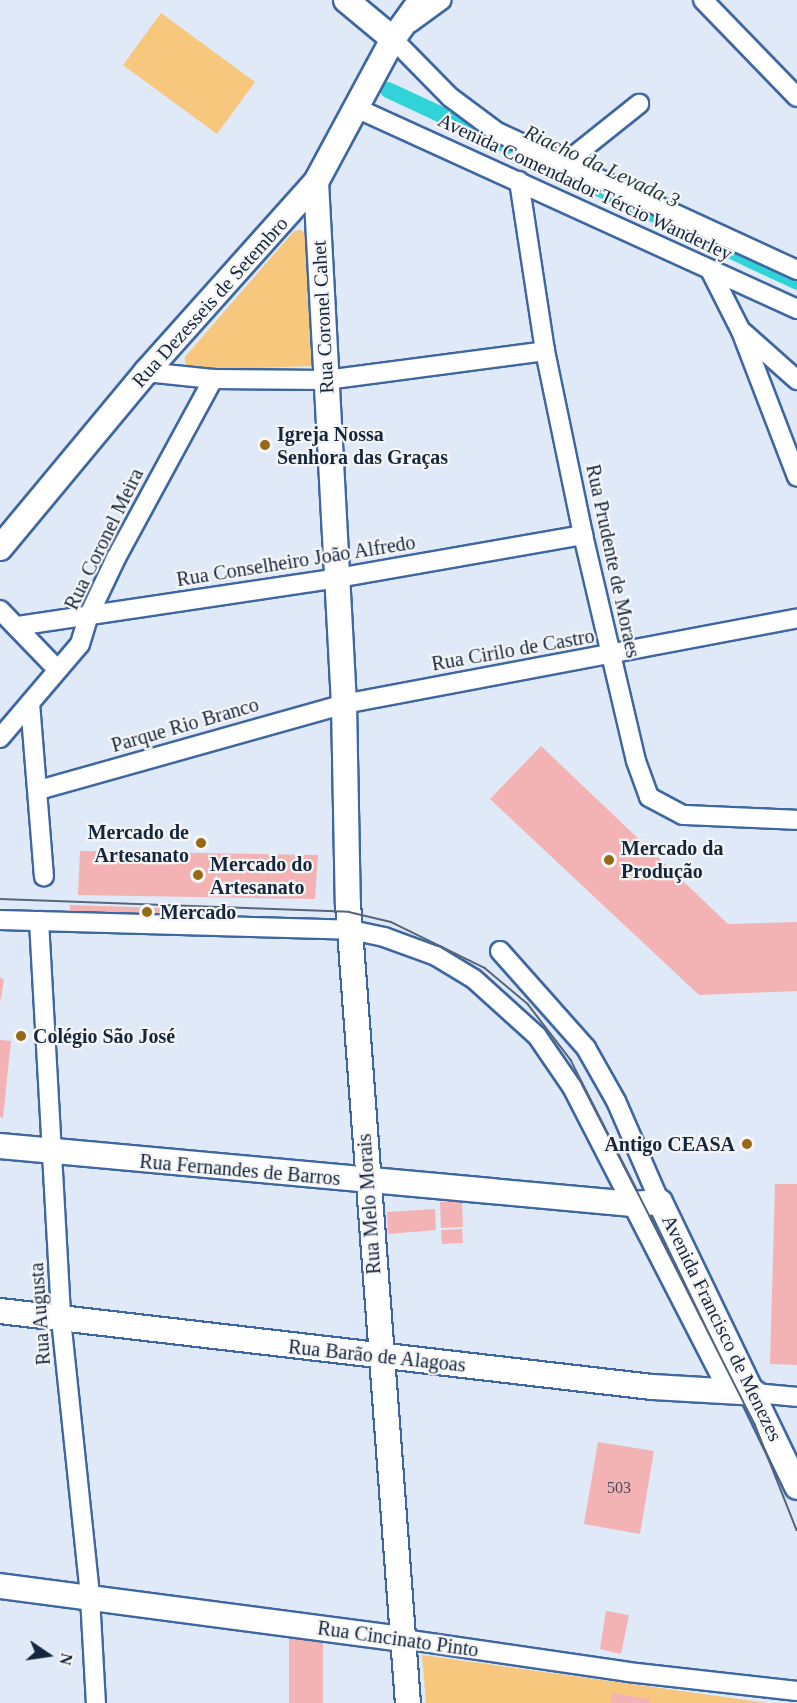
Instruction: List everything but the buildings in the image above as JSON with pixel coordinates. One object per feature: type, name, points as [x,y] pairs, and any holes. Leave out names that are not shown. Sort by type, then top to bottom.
[{"type":"street","points":[[346,0],[397,34],[442,0]]},
{"type":"street","name":"Rua Dezesseis de Setembro","points":[[0,548],[146,372],[316,182],[354,107],[397,34],[421,0]]},
{"type":"street","points":[[703,0],[797,97]]},
{"type":"street","name":"Avenida Comendador Tércio Wanderley","points":[[397,34],[472,116],[565,163],[797,270]]},
{"type":"street","points":[[565,163],[639,104]]},
{"type":"street","name":"Avenida Comendador Tércio Wanderley","points":[[354,107],[797,309]]},
{"type":"street","name":"Rua Prudente de Moraes","points":[[519,181],[546,351],[582,535],[636,761],[649,797],[656,804],[683,815],[797,820]]},
{"type":"street","name":"Rua Coronel Cahet","points":[[316,182],[344,704]]},
{"type":"street","points":[[710,270],[741,331],[797,477]]},
{"type":"street","points":[[741,331],[797,380]]},
{"type":"street","points":[[146,372],[213,379],[326,380],[546,351]]},
{"type":"street","name":"Rua Coronel Meira","points":[[0,738],[80,644],[88,617],[213,379]]},
{"type":"street","name":"Rua Conselheiro João Alfredo","points":[[17,626],[337,578],[582,535]]},
{"type":"street","points":[[0,610],[58,670]]},
{"type":"street","name":"Rua Cirilo de Castro","points":[[344,704],[797,618]]},
{"type":"street","points":[[30,703],[39,790],[44,876]]},
{"type":"street","name":"Parque Rio Branco","points":[[39,790],[344,704]]},
{"type":"street","name":"Rua Melo Morais","points":[[344,704],[351,930],[380,1356],[408,1703]]},
{"type":"street","points":[[0,920],[351,930],[384,937],[436,956],[495,995],[537,1036],[572,1087],[728,1391]]},
{"type":"street","name":"Rua Augusta","points":[[39,921],[61,1319],[90,1597],[96,1703]]},
{"type":"street","points":[[500,951],[586,1048],[616,1101],[660,1202]]},
{"type":"street","name":"Rua Fernandes de Barros","points":[[0,1146],[368,1182],[632,1204],[660,1202]]},
{"type":"street","name":"Avenida Francisco de Menezes","points":[[660,1202],[755,1393],[797,1487]]},
{"type":"street","name":"Rua Barão de Alagoas","points":[[0,1311],[652,1387],[755,1393]]},
{"type":"street","points":[[755,1393],[797,1397]]},
{"type":"street","name":"Rua Cincinato Pinto","points":[[0,1586],[403,1639],[787,1695]]},
{"type":"shaded area","points":[[161,13],[255,82],[217,134],[123,65]]},
{"type":"shaded area","points":[[301,230],[306,235],[317,366],[194,370],[185,364],[185,357],[294,231]]},
{"type":"shaded area","points":[[422,1655],[767,1703],[426,1703]]},
{"type":"waterway","name":"Riacho da Levada 3","points":[[388,90],[508,146]]},
{"type":"waterway","name":"Riacho da Levada 3","points":[[570,175],[797,282]]},
{"type":"tram line","points":[[0,899],[349,912],[391,922],[485,968],[528,1004],[571,1060],[755,1424],[797,1530]]},
{"type":"place","name":"Igreja Nossa Senhora das Graças","points":[[265,445]]},
{"type":"place","name":"Mercado de Artesanato","points":[[201,843]]},
{"type":"place","name":"Mercado da Produção","points":[[609,860]]},
{"type":"place","name":"Mercado do Artesanato","points":[[198,875]]},
{"type":"place","name":"Mercado","points":[[147,912]]},
{"type":"place","name":"Colégio São José","points":[[21,1036]]},
{"type":"place","name":"Antigo CEASA","points":[[747,1144]]}]
